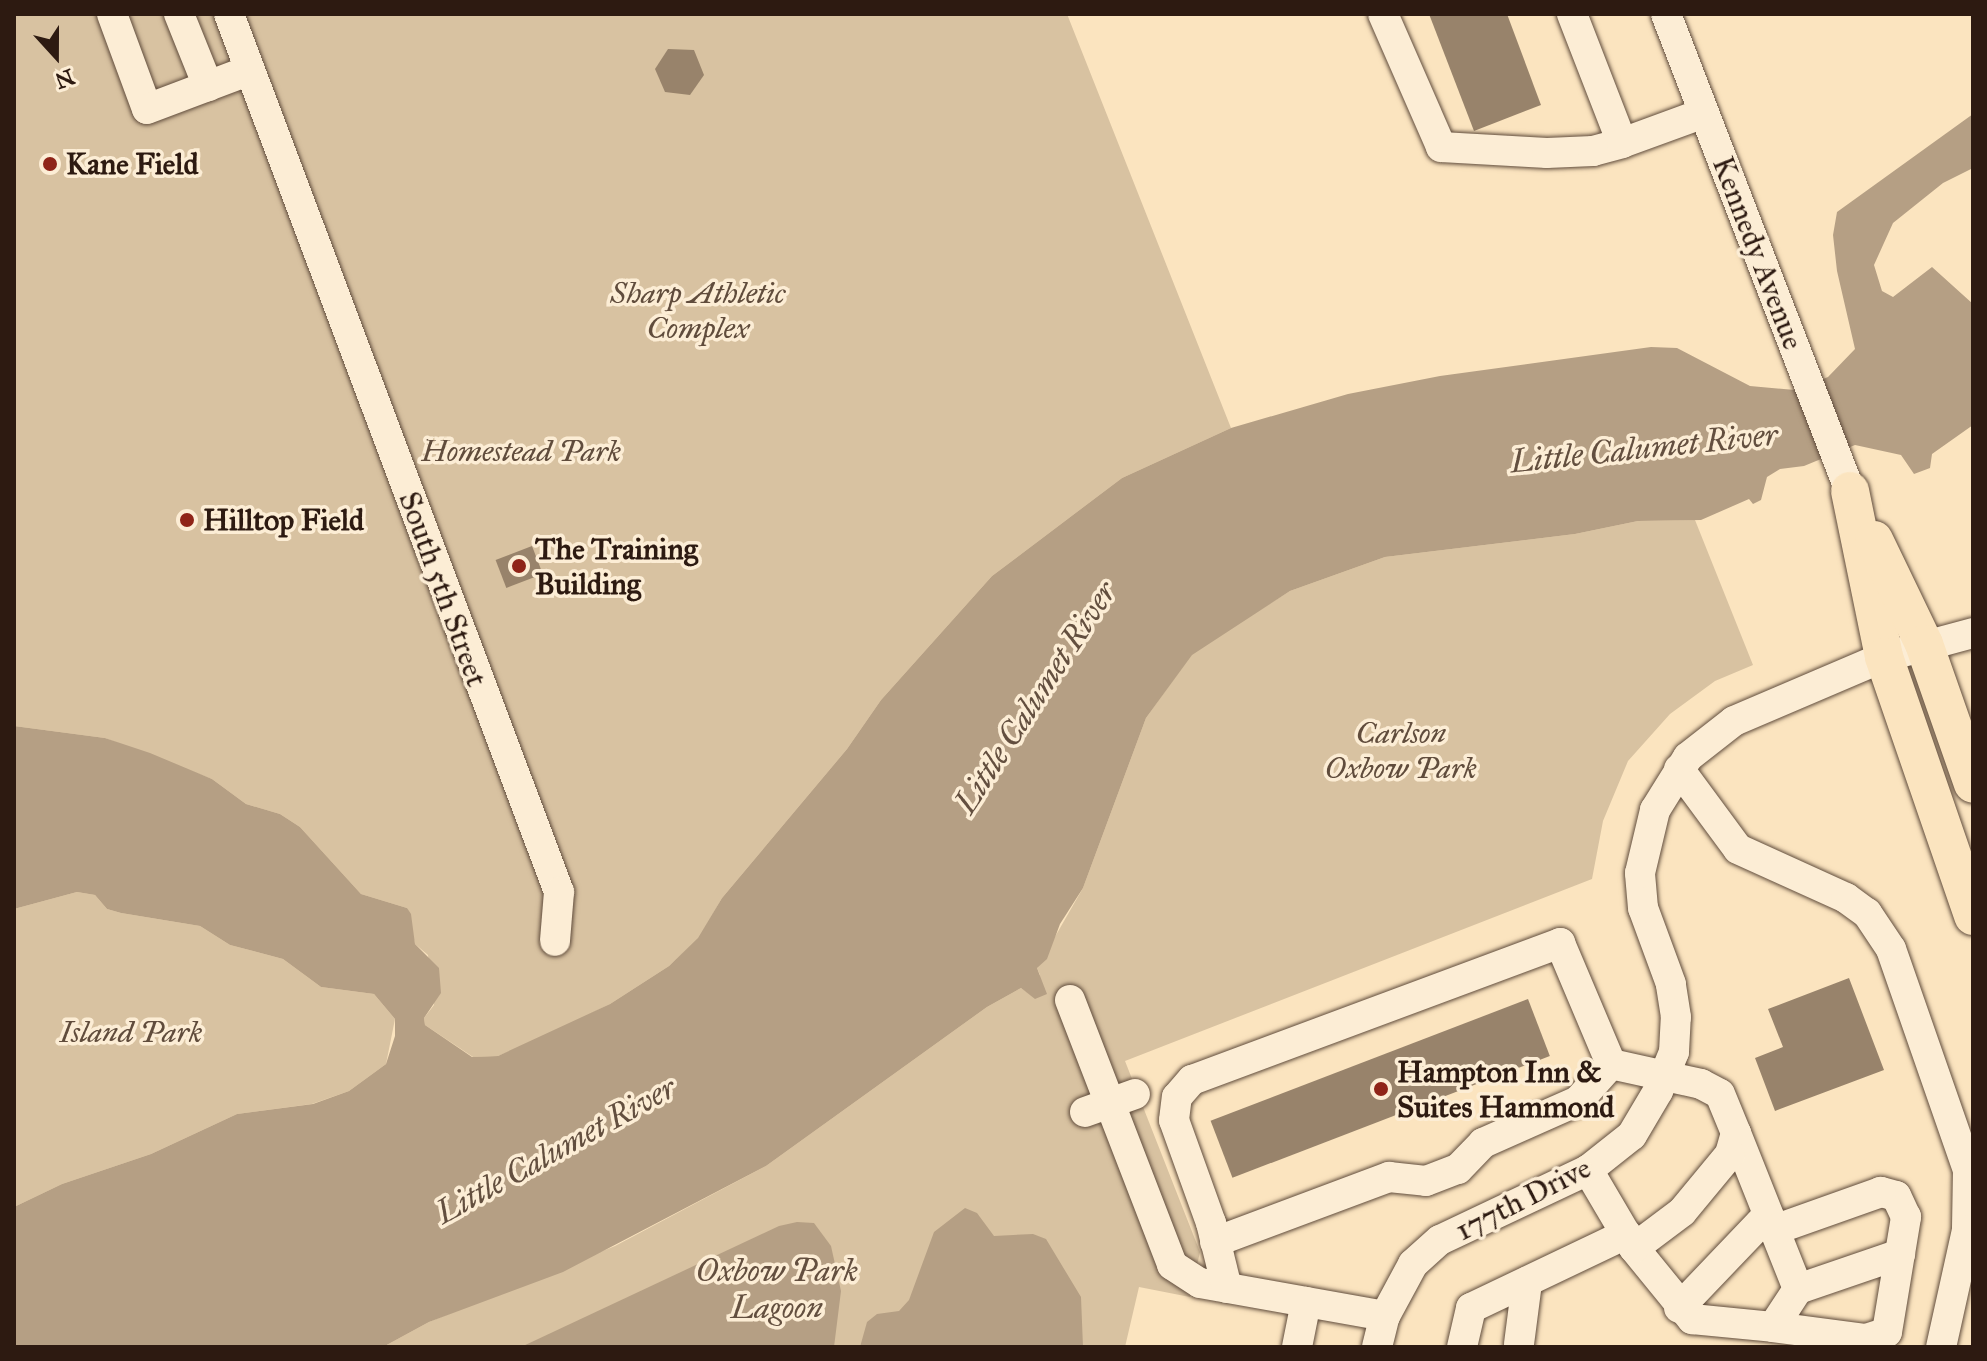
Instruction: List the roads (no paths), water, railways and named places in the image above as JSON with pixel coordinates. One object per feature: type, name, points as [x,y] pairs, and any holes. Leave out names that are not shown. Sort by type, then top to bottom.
[{"type":"main road","name":"Kennedy Avenue","points":[[1850,491],[1924,644],[1973,784]]},
{"type":"main road","name":"Kennedy Avenue","points":[[1850,491],[1884,657],[1973,916]]},
{"type":"street","points":[[112,14],[147,109],[250,70]]},
{"type":"street","points":[[179,14],[208,86]]},
{"type":"street","name":"South 5th Street","points":[[229,14],[559,892],[555,941]]},
{"type":"street","points":[[1383,14],[1441,147],[1547,153],[1593,151],[1704,113]]},
{"type":"street","points":[[1572,14],[1622,143]]},
{"type":"street","name":"Kennedy Avenue","points":[[1666,14],[1850,491]]},
{"type":"street","name":"177th Drive","points":[[1377,1347],[1385,1316],[1413,1264],[1440,1240],[1588,1170],[1632,1135],[1666,1076],[1676,1017],[1671,984],[1643,908],[1640,873],[1655,810],[1679,769],[1734,721],[1884,657],[1973,633]]},
{"type":"street","points":[[1679,769],[1738,849],[1846,898],[1867,913],[1891,949],[1968,1170],[1967,1230],[1941,1347]]},
{"type":"street","points":[[1227,1288],[1174,1120],[1177,1097],[1192,1080],[1560,943],[1611,1064]]},
{"type":"street","points":[[1070,1000],[1102,1076],[1165,1255],[1189,1279],[1385,1316]]},
{"type":"street","points":[[1611,1064],[1666,1076],[1720,1094],[1798,1289]]},
{"type":"street","points":[[1215,1242],[1389,1177],[1426,1181],[1458,1169],[1483,1143],[1578,1101],[1611,1064]]},
{"type":"street","points":[[1462,1347],[1471,1308],[1630,1241],[1682,1212],[1730,1154],[1736,1133]]},
{"type":"street","points":[[1588,1170],[1630,1241],[1679,1308],[1707,1323],[1877,1339],[1887,1332],[1906,1217],[1896,1196],[1881,1192],[1771,1222],[1679,1308]]},
{"type":"street","points":[[1773,1327],[1798,1289],[1900,1254]]},
{"type":"street","points":[[1519,1344],[1527,1282]]},
{"type":"street","points":[[1297,1347],[1306,1302]]},
{"type":"water","name":"Little Calumet River","points":[[1973,114],[1973,168],[1943,183],[1893,223],[1874,265],[1882,291],[1893,297],[1932,267],[1973,304],[1973,425],[1932,454],[1930,468],[1914,474],[1901,455],[1855,445],[1804,466],[1780,469],[1767,477],[1761,500],[1753,504],[1749,499],[1701,520],[1638,521],[1575,534],[1385,557],[1290,591],[1192,655],[1146,718],[1083,888],[1060,924],[1047,959],[1037,968],[1047,994],[1035,999],[1021,988],[987,1007],[766,1166],[563,1272],[429,1322],[383,1347],[14,1347],[14,1207],[62,1184],[151,1154],[237,1114],[313,1104],[349,1091],[386,1064],[395,1036],[395,1019],[374,994],[321,987],[283,959],[230,945],[200,926],[107,909],[95,895],[77,892],[14,909],[14,726],[105,738],[150,753],[212,779],[246,804],[280,814],[300,827],[361,894],[407,908],[411,914],[415,944],[439,968],[441,993],[424,1018],[425,1025],[472,1057],[498,1056],[610,1004],[669,966],[698,938],[722,898],[847,749],[881,700],[992,576],[1122,478],[1231,428],[1348,394],[1440,376],[1651,347],[1677,348],[1750,386],[1795,390],[1828,377],[1855,349],[1837,271],[1833,235],[1837,212]]},
{"type":"water","name":"Oxbow Park Lagoon","points":[[965,1208],[977,1213],[994,1236],[1033,1234],[1046,1239],[1081,1297],[1083,1347],[860,1347],[867,1322],[877,1314],[899,1311],[909,1300],[934,1232]]},
{"type":"water","name":"Oxbow Park Lagoon","points":[[797,1222],[814,1223],[831,1246],[841,1291],[834,1347],[521,1347],[779,1226]]},
{"type":"place","name":"Kane Field","points":[[50,164]]},
{"type":"place","name":"Hilltop Field","points":[[187,520]]},
{"type":"place","name":"The Training Building","points":[[519,566]]},
{"type":"place","name":"Hampton Inn & Suites Hammond","points":[[1381,1089]]},
{"type":"park label","name":"Sharp Athletic Complex","points":[[698,310]]},
{"type":"park label","name":"Homestead Park","points":[[521,451]]},
{"type":"park label","name":"Carlson Oxbow Park","points":[[1401,750]]},
{"type":"park label","name":"Island Park","points":[[131,1032]]}]
